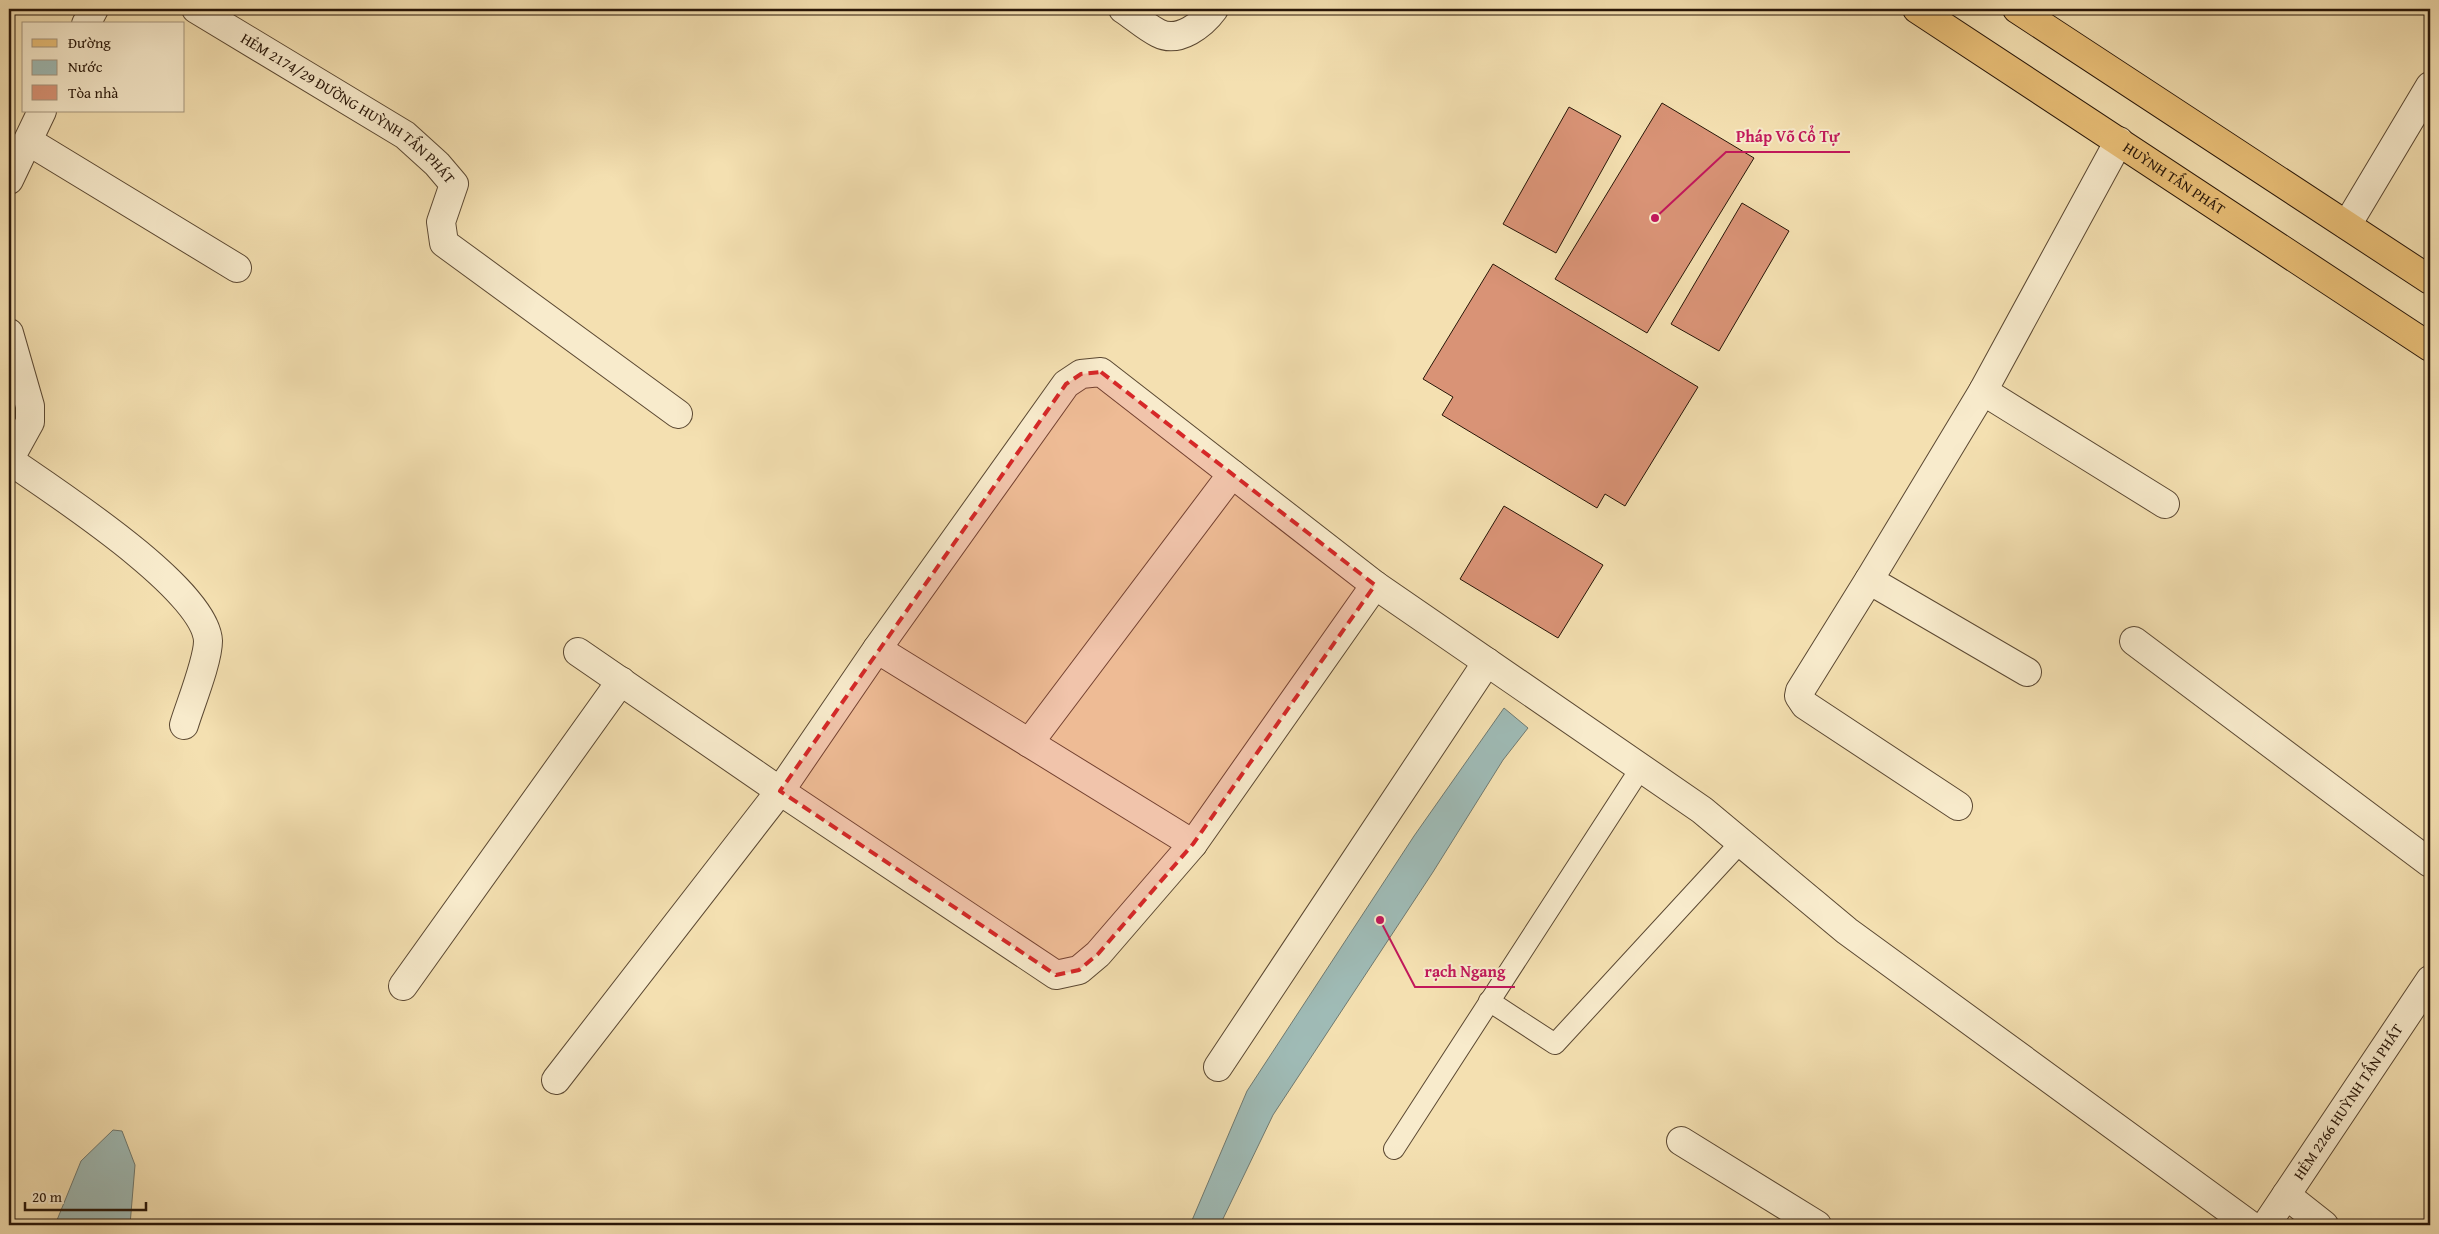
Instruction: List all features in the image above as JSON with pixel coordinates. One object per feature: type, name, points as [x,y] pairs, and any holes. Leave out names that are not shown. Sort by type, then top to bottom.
[{"type":"main road","name":"HUỲNH TẤN PHÁT","points":[[1917,9],[2430,347]]},
{"type":"main road","points":[[2017,9],[2430,280]]},
{"type":"street","points":[[87,22],[94,9]]},
{"type":"street","name":"HẺM 2174/29 ĐƯỜNG HUỲNH TẤN PHÁT","points":[[196,9],[405,135],[437,164],[454,184],[441,222],[444,243],[678,414]]},
{"type":"street","points":[[1123,9],[1160,34],[1177,35],[1191,31],[1204,22],[1214,9]]},
{"type":"street","points":[[2347,225],[2430,86]]},
{"type":"street","points":[[9,180],[42,112]]},
{"type":"street","points":[[28,141],[237,268]]},
{"type":"street","points":[[1958,806],[1805,705],[1799,696],[1800,691],[1983,391],[2119,141]]},
{"type":"street","points":[[9,333],[30,406],[30,422],[9,460],[94,518],[170,583],[190,605],[204,625],[208,642],[184,725]]},
{"type":"street","points":[[556,1080],[780,791],[877,649],[1066,384],[1081,374],[1101,372],[1375,585],[1642,766],[1702,810],[1847,930],[2250,1225]]},
{"type":"street","points":[[1983,391],[2165,504]]},
{"type":"street","points":[[1029,743],[1232,474]]},
{"type":"street","points":[[1869,580],[2028,672]]},
{"type":"street","points":[[578,652],[780,791],[1056,975],[1079,970],[1098,954],[1192,844],[1375,585]]},
{"type":"street","points":[[2134,641],[2430,863]]},
{"type":"street","points":[[877,649],[1192,844]]},
{"type":"street","points":[[1218,1067],[1487,662]]},
{"type":"street","points":[[403,986],[621,681]]},
{"type":"street","name":"HẺM 2266 HUỲNH TẤN PHÁT","points":[[2266,1225],[2430,980]]},
{"type":"street","points":[[1682,1141],[1817,1225]]},
{"type":"street","points":[[2286,1195],[2324,1225]]},
{"type":"lane","points":[[1394,1149],[1642,766]]},
{"type":"lane","points":[[1489,1001],[1555,1044],[1741,842]]},
{"type":"highlighted area","points":[[1101,372],[1375,585],[1193,844],[1098,954],[1079,970],[1056,975],[780,791],[1066,384],[1081,374]]},
{"type":"water","points":[[1504,708],[1528,728],[1503,760],[1433,872],[1273,1115],[1220,1225],[1190,1225],[1247,1091],[1414,836]]},
{"type":"water","points":[[113,1130],[122,1131],[135,1165],[130,1225],[55,1225],[81,1161]]},
{"type":"building","points":[[1662,103],[1754,158],[1647,333],[1555,279]]},
{"type":"building","points":[[1569,107],[1621,136],[1556,253],[1503,224]]},
{"type":"building","points":[[1742,203],[1789,231],[1719,351],[1671,324]]},
{"type":"building","points":[[1493,264],[1698,387],[1625,506],[1605,494],[1597,508],[1442,415],[1453,397],[1423,379]]},
{"type":"building","points":[[1504,506],[1603,565],[1558,638],[1460,579]]},
{"type":"place","name":"Pháp Võ Cổ Tự","points":[[1655,218]]},
{"type":"place","name":"rạch Ngang","points":[[1380,920]]}]
